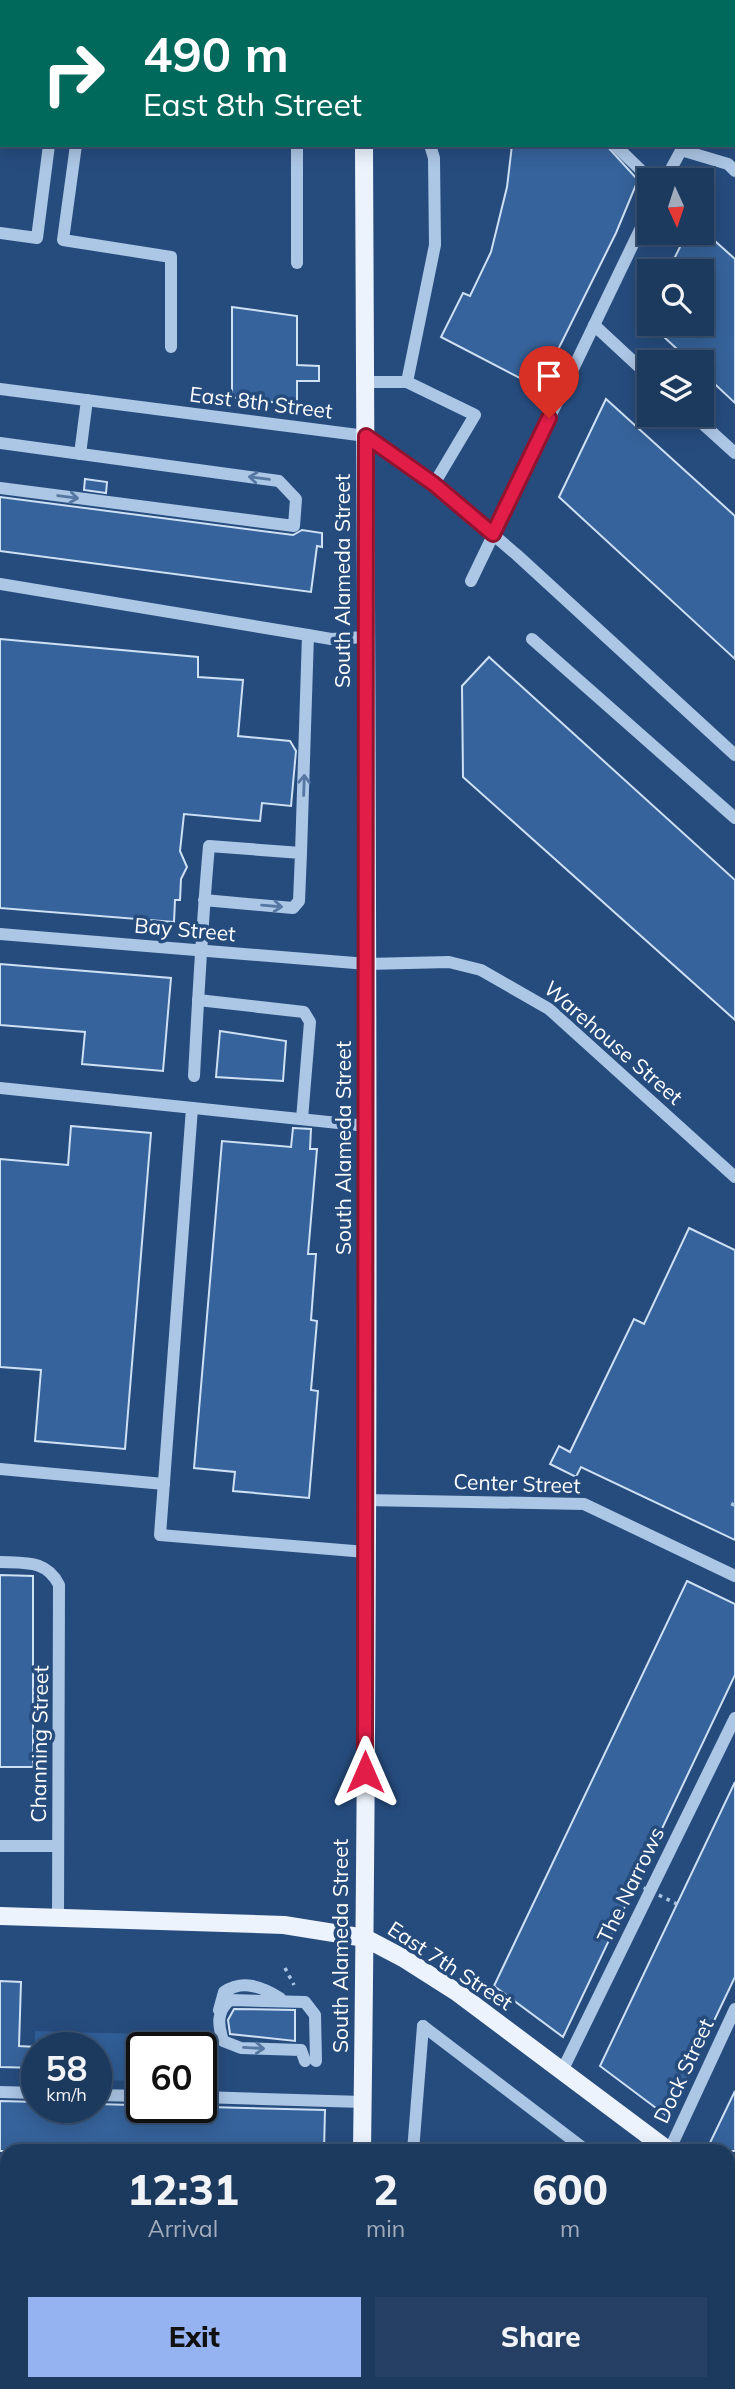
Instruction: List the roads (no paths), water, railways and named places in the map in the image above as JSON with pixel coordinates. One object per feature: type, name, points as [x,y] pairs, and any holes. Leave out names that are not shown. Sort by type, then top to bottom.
[{"type":"main road","name":"South Alameda Street","points":[[362,2144],[367,1126],[364,147]]},
{"type":"main road","name":"East 7th Street","points":[[0,1916],[284,1925],[365,1938],[403,1958],[458,1993],[660,2144]]},
{"type":"street","points":[[0,233],[37,238],[49,147]]},
{"type":"street","points":[[76,147],[63,240],[171,257],[171,346]]},
{"type":"street","points":[[297,147],[297,263]]},
{"type":"street","points":[[407,382],[435,245],[434,158],[431,147]]},
{"type":"street","points":[[617,147],[639,168]]},
{"type":"street","points":[[672,168],[683,148],[728,164],[735,171]]},
{"type":"street","points":[[471,582],[637,236]]},
{"type":"street","points":[[594,325],[637,365]]},
{"type":"street","points":[[366,382],[407,382],[475,415],[434,484]]},
{"type":"street","name":"East 8th Street","points":[[0,389],[366,436],[434,484],[493,534],[735,755]]},
{"type":"street","points":[[80,454],[87,400]]},
{"type":"street","points":[[706,427],[735,453]]},
{"type":"street","points":[[0,443],[279,481],[296,499],[294,526],[0,488]]},
{"type":"street","points":[[0,584],[331,639],[366,637]]},
{"type":"street","points":[[204,900],[293,908],[299,901],[308,635]]},
{"type":"street","points":[[532,639],[733,813]]},
{"type":"street","points":[[194,1076],[200,950],[209,846],[301,853]]},
{"type":"street","name":"Bay Street","points":[[0,934],[367,964]]},
{"type":"street","name":"Warehouse Street","points":[[367,964],[449,962],[481,970],[516,988],[549,1009],[735,1177]]},
{"type":"street","points":[[198,1000],[303,1012],[310,1022],[302,1119]]},
{"type":"street","points":[[0,1088],[367,1126]]},
{"type":"street","points":[[192,1108],[160,1535],[366,1552]]},
{"type":"street","points":[[0,1469],[164,1484]]},
{"type":"street","name":"Center Street","points":[[365,1500],[584,1504],[735,1576]]},
{"type":"street","name":"Channing Street","points":[[0,1562],[44,1565],[53,1573],[60,1597],[58,1917]]},
{"type":"street","name":"The Narrows","points":[[563,2069],[735,1718]]},
{"type":"street","points":[[0,1846],[58,1846]]},
{"type":"street","points":[[230,2000],[305,2002],[315,2015],[311,2061],[301,2050],[242,2048],[223,2041],[220,2014],[230,2000]]},
{"type":"street","name":"Dock Street","points":[[672,2144],[735,2009]]},
{"type":"street","points":[[414,2144],[422,2026],[578,2144]]},
{"type":"street","points":[[0,2092],[21,2093]]},
{"type":"street","points":[[217,2097],[363,2102]]}]
